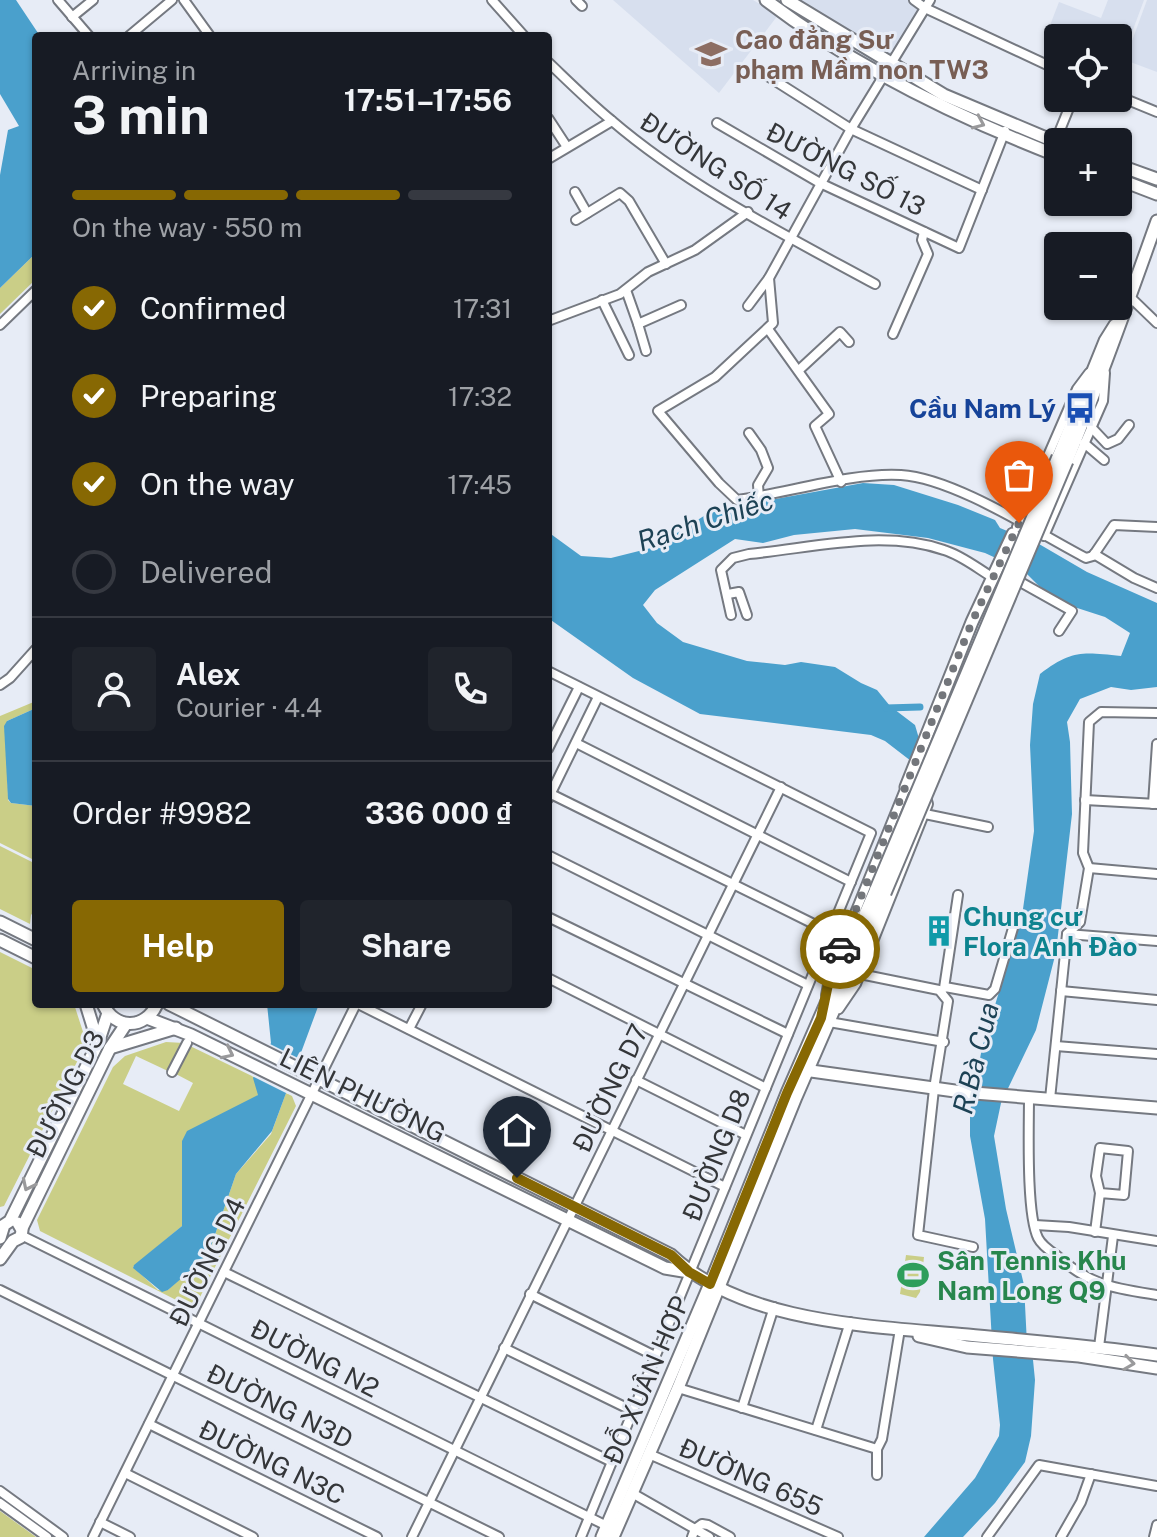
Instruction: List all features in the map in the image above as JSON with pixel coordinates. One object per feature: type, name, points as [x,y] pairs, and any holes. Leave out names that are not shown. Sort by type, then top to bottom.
[{"type":"street","points":[[58,0],[85,32]]},
{"type":"street","points":[[72,17],[93,0]]},
{"type":"street","points":[[134,32],[172,0]]},
{"type":"street","points":[[184,0],[207,32]]},
{"type":"street","points":[[492,0],[520,32]]},
{"type":"street","points":[[766,0],[884,76],[948,110],[1044,144]]},
{"type":"street","points":[[787,0],[891,65],[1006,129]]},
{"type":"street","points":[[914,0],[928,4],[1044,63]]},
{"type":"street","points":[[748,306],[769,278],[851,129],[928,4]]},
{"type":"street","name":"ĐƯỜNG SỐ 14","points":[[552,66],[612,121],[668,163],[875,284]]},
{"type":"street","points":[[766,75],[851,129],[982,190],[1006,129]]},
{"type":"street","points":[[1132,102],[1157,112]]},
{"type":"street","points":[[552,156],[612,121]]},
{"type":"street","name":"ĐƯỜNG SỐ 13","points":[[717,123],[820,183],[959,248],[982,190]]},
{"type":"street","points":[[552,124],[567,147]]},
{"type":"street","points":[[1132,170],[1157,179]]},
{"type":"street","points":[[1132,184],[1157,194]]},
{"type":"street","points":[[575,192],[587,213]]},
{"type":"street","points":[[576,220],[620,193],[629,201],[666,264]]},
{"type":"street","points":[[552,319],[626,290],[648,272],[695,250],[748,212]]},
{"type":"street","points":[[1132,288],[1157,221]]},
{"type":"street","points":[[893,334],[928,254],[922,240],[924,232]]},
{"type":"street","points":[[769,278],[773,323],[768,329],[715,377],[658,411],[737,500],[884,475],[926,479],[990,506],[1016,529],[1044,536],[1086,558],[1094,554],[1114,525],[1157,527]]},
{"type":"street","points":[[626,290],[646,351]]},
{"type":"street","points":[[0,325],[32,294]]},
{"type":"street","points":[[1132,299],[1157,323]]},
{"type":"street","points":[[602,300],[629,355]]},
{"type":"street","points":[[638,324],[681,305]]},
{"type":"street","points":[[1016,529],[1077,389],[1101,364],[1119,320]]},
{"type":"street","points":[[768,329],[829,414],[815,426],[841,482]]},
{"type":"street","points":[[799,370],[840,332],[849,342]]},
{"type":"street","points":[[1044,536],[1103,401],[1101,364]]},
{"type":"street","name":"ĐỖ XUÂN HỢP","points":[[628,1491],[802,1069],[1101,364]]},
{"type":"street","points":[[1091,427],[1107,444],[1118,439],[1129,425]]},
{"type":"street","points":[[749,433],[767,461],[766,472],[758,485],[759,497]]},
{"type":"street","points":[[1084,443],[1104,460]]},
{"type":"street","name":"ĐỖ XUÂN HỢP","points":[[825,1020],[830,975],[972,622],[1016,529]]},
{"type":"street","points":[[731,615],[721,570],[729,561],[739,556],[877,540],[918,543],[997,568],[1072,611],[1059,631]]},
{"type":"street","points":[[1094,554],[1157,588]]},
{"type":"street","points":[[728,594],[739,592],[747,615]]},
{"type":"street","points":[[0,685],[32,653]]},
{"type":"street","points":[[552,673],[781,787]]},
{"type":"street","points":[[552,741],[579,687]]},
{"type":"street","points":[[552,790],[598,697]]},
{"type":"street","points":[[1050,1099],[1067,934],[1080,922],[1089,868],[1083,853],[1089,722],[1101,712],[1157,713]]},
{"type":"street","points":[[576,743],[851,882]]},
{"type":"street","points":[[1085,800],[1155,804],[1157,744]]},
{"type":"street","name":"ĐƯỜNG D8","points":[[581,1537],[871,833],[781,787]]},
{"type":"street","name":"ĐƯỜNG D7","points":[[412,1537],[781,787]]},
{"type":"street","points":[[906,787],[928,799],[925,814],[988,827]]},
{"type":"street","points":[[552,797],[830,932]]},
{"type":"street","name":"ĐỖ XUÂN HỢP","points":[[825,1020],[860,974],[925,814]]},
{"type":"street","points":[[552,857],[808,985]]},
{"type":"street","points":[[1089,868],[1157,874]]},
{"type":"street","points":[[958,895],[943,991],[948,1001],[944,1042],[934,1089],[918,1235],[973,1247]]},
{"type":"street","points":[[860,974],[943,991],[989,995],[995,989],[1016,918]]},
{"type":"street","points":[[552,919],[788,1034]]},
{"type":"street","points":[[0,922],[32,938]]},
{"type":"street","points":[[1067,934],[1157,941]]},
{"type":"street","points":[[0,940],[32,956]]},
{"type":"street","points":[[552,980],[766,1088]]},
{"type":"street","points":[[1061,991],[1157,1000]]},
{"type":"street","points":[[87,1008],[98,1043]]},
{"type":"street","points":[[106,1009],[126,1024],[147,1018],[154,1008]]},
{"type":"street","name":"LIÊN PHƯỜNG","points":[[182,1008],[319,1080],[671,1255],[689,1272],[742,1299],[850,1322],[1157,1368]]},
{"type":"street","name":"ĐƯỜNG D4","points":[[93,1537],[355,1008]]},
{"type":"street","points":[[365,1008],[725,1187]]},
{"type":"street","points":[[409,1029],[420,1008]]},
{"type":"street","name":"ĐƯỜNG D3","points":[[0,1259],[42,1156],[98,1043],[106,1009]]},
{"type":"street","name":"LIÊN PHƯỜNG","points":[[147,1018],[176,1028],[293,1084],[665,1268],[689,1272]]},
{"type":"street","points":[[825,1020],[944,1042]]},
{"type":"street","name":"ĐƯỜNG D3","points":[[9,1231],[54,1163],[110,1048],[126,1024]]},
{"type":"street","points":[[110,1048],[176,1028]]},
{"type":"street","points":[[172,1072],[187,1043]]},
{"type":"street","points":[[1056,1046],[1157,1054]]},
{"type":"street","points":[[802,1069],[962,1092],[1157,1107]]},
{"type":"street","points":[[636,1080],[746,1135]]},
{"type":"street","points":[[1026,1097],[1038,1240],[1093,1282],[1157,1295]]},
{"type":"street","points":[[1095,1232],[1100,1193],[1096,1176],[1100,1148],[1128,1151],[1124,1195],[1100,1193]]},
{"type":"street","points":[[42,1156],[54,1163]]},
{"type":"street","points":[[1035,1225],[1069,1227],[1157,1241]]},
{"type":"street","name":"ĐƯỜNG N2","points":[[9,1231],[589,1517],[607,1533]]},
{"type":"street","points":[[1099,1347],[1113,1236]]},
{"type":"street","points":[[224,1272],[612,1462]]},
{"type":"street","name":"ĐỖ XUÂN HỢP","points":[[607,1533],[649,1454],[678,1388],[714,1286]]},
{"type":"street","name":"ĐƯỜNG N3D","points":[[0,1290],[499,1537]]},
{"type":"street","points":[[530,1294],[655,1356]]},
{"type":"street","points":[[742,1408],[774,1307]]},
{"type":"street","points":[[816,1430],[850,1322]]},
{"type":"street","points":[[877,1475],[877,1449],[882,1439],[900,1329]]},
{"type":"street","name":"LIÊN PHƯỜNG","points":[[1046,1350],[1099,1347],[1157,1355]]},
{"type":"street","points":[[504,1348],[633,1411]]},
{"type":"street","points":[[678,1388],[877,1449]]},
{"type":"street","name":"ĐƯỜNG N3C","points":[[149,1424],[377,1537]]},
{"type":"street","name":"ĐƯỜNG 655","points":[[649,1454],[838,1537]]},
{"type":"street","points":[[987,1537],[1039,1465],[1157,1486]]},
{"type":"street","points":[[125,1473],[253,1537]]},
{"type":"street","points":[[1061,1537],[1081,1502],[1091,1474]]},
{"type":"street","points":[[0,1491],[63,1537]]},
{"type":"street","points":[[628,1491],[693,1533],[709,1537]]},
{"type":"street","points":[[0,1503],[47,1537]]},
{"type":"street","points":[[100,1522],[130,1537]]},
{"type":"street","points":[[693,1533],[702,1524],[730,1537]]},
{"type":"street","points":[[1154,1537],[1157,1525]]},
{"type":"shaded area","name":"Cao đẳng Sư phạm Mầm non TW3","points":[[613,0],[753,0],[778,15],[719,93]]},
{"type":"shaded area","points":[[799,0],[908,0],[920,9],[893,57]]},
{"type":"shaded area","points":[[1108,0],[1144,0],[1132,32],[1132,24],[1050,24],[1059,2],[1101,18]]},
{"type":"shaded area","points":[[1147,0],[1157,0],[1157,72],[1132,63],[1132,41]]},
{"type":"green space","points":[[32,257],[32,283],[0,314],[0,288]]},
{"type":"green space","points":[[32,703],[32,710],[7,721],[8,800],[32,806],[32,859],[0,843],[0,716]]},
{"type":"green space","points":[[0,846],[32,862],[30,924],[0,909]]},
{"type":"green space","points":[[0,952],[32,968],[32,1008],[75,1008],[85,1046],[4,1206],[0,1207]]},
{"type":"green space","points":[[166,1042],[184,1043],[170,1072],[136,1056],[123,1084],[179,1111],[193,1083],[174,1073],[188,1045],[254,1077],[259,1093],[182,1226],[133,1267],[158,1290],[168,1290],[209,1252],[236,1174],[271,1134],[286,1093],[292,1096],[296,1106],[196,1305],[188,1306],[40,1231],[37,1220],[113,1067],[125,1056]]},
{"type":"green space","name":"Sân Tennis Khu Nam Long Q9","points":[[906,1255],[924,1257],[920,1292],[916,1298],[900,1294]]},
{"type":"green space","points":[[0,1511],[36,1537],[0,1537]]},
{"type":"water","points":[[0,0],[16,0],[37,32],[32,32],[32,257],[0,288],[0,175],[8,130],[19,126],[0,94]]},
{"type":"water","name":"Rạch Chiếc","points":[[863,483],[894,485],[995,520],[1000,528],[1157,603],[1157,687],[1131,690],[1111,687],[1080,699],[1067,722],[1072,814],[1056,952],[1036,1030],[1001,1103],[994,1136],[1006,1209],[1024,1285],[1027,1344],[1035,1380],[1031,1436],[1025,1462],[995,1503],[963,1537],[924,1537],[975,1478],[999,1436],[985,1219],[970,1136],[970,1111],[982,1048],[1022,916],[1034,831],[1030,745],[1033,704],[1040,674],[1061,660],[1078,654],[1121,656],[1130,633],[1105,617],[1068,605],[1039,586],[1024,571],[985,553],[928,538],[855,529],[794,535],[763,543],[735,539],[655,590],[643,605],[657,623],[683,642],[747,661],[785,665],[801,662],[835,667],[877,690],[890,706],[915,725],[920,742],[911,761],[885,741],[871,735],[700,714],[633,678],[552,621],[552,535],[581,556],[611,558],[655,547],[707,514]]},
{"type":"water","points":[[32,710],[32,806],[11,803],[8,799],[4,726],[7,721]]},
{"type":"water","points":[[267,1008],[318,1008],[272,1131],[236,1174],[209,1252],[162,1292],[133,1268],[182,1226],[182,1141],[187,1131],[258,1095],[253,1078],[271,1043]]},
{"type":"pier","points":[[268,1043],[302,1060],[288,1094],[252,1076]]},
{"type":"waterway","points":[[886,708],[920,707]]},
{"type":"way so far","points":[[840,949],[972,622],[1019,523]]},
{"type":"place","name":"Cao đẳng Sư phạm Mầm non TW3","points":[[711,54]]},
{"type":"place","name":"Cầu Nam Lý","points":[[1080,408]]},
{"type":"place","name":"Chung cư Flora Anh Đào","points":[[939,931]]},
{"type":"place","name":"Sân Tennis Khu Nam Long Q9","points":[[913,1275]]},
{"type":"route","points":[[517,1178],[671,1255],[689,1272],[710,1284],[787,1093],[821,1018],[830,975],[840,949]]},
{"type":"water label","name":"R.Bà Cua","points":[[975,1058]]}]
